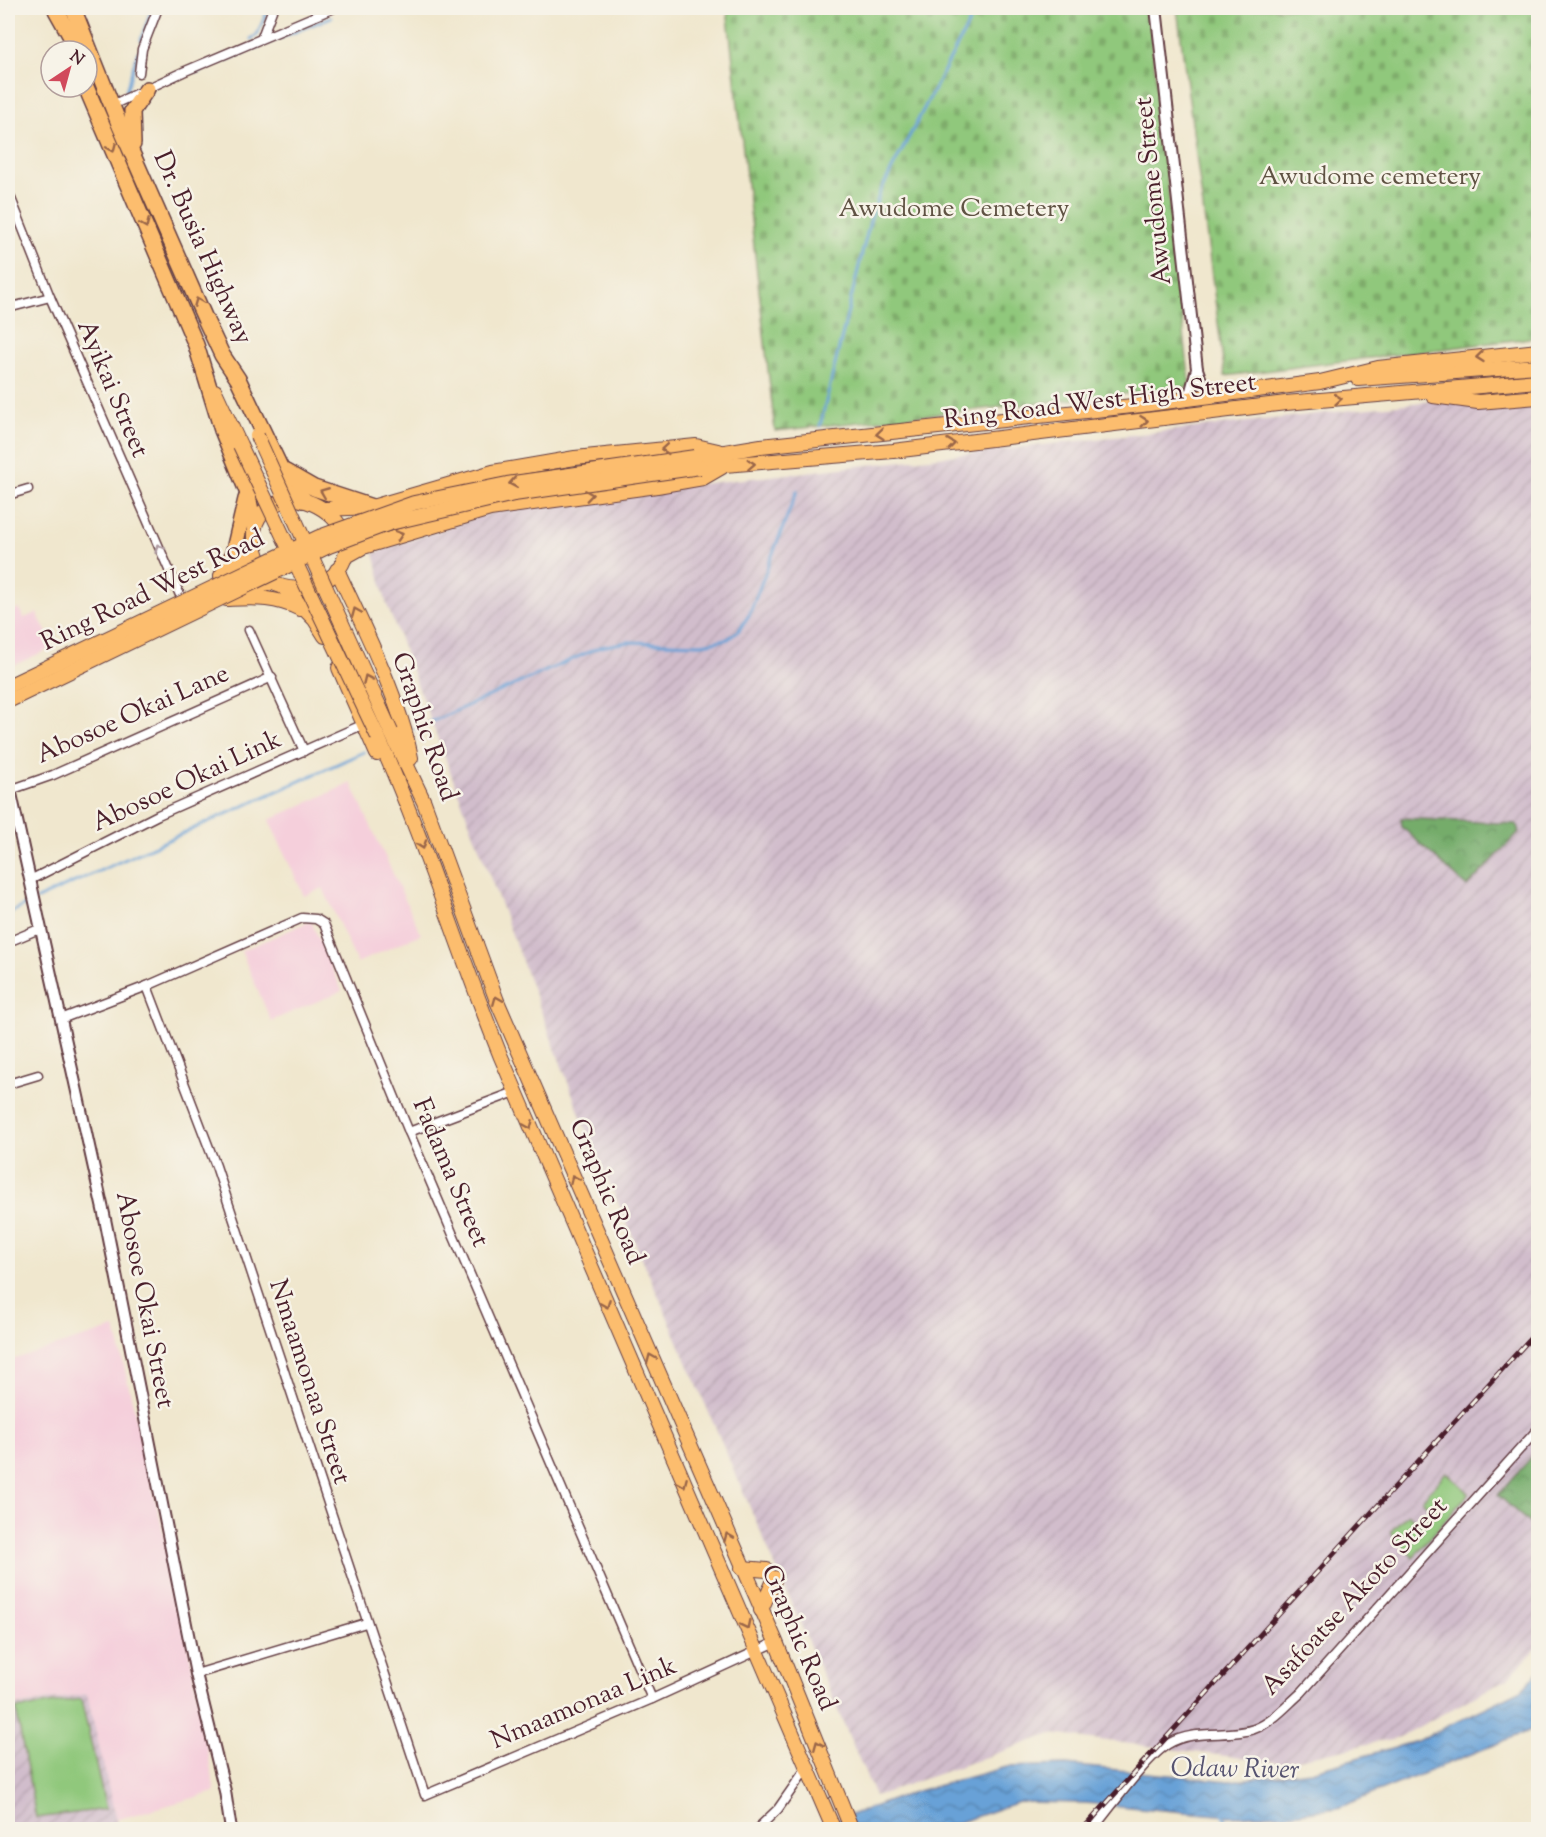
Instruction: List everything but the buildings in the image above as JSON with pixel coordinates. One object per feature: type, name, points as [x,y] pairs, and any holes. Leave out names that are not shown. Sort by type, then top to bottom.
[{"type":"highway","name":"Dr. Busia Highway","points":[[73,8],[112,105],[222,355],[238,379],[280,467],[304,500]]},
{"type":"highway","points":[[55,9],[66,39]]},
{"type":"highway","points":[[55,9],[72,39]]},
{"type":"highway","points":[[138,164],[132,136],[132,111],[147,89]]},
{"type":"highway","points":[[99,96],[104,107],[102,122]]},
{"type":"highway","name":"Dr. Busia Highway","points":[[91,99],[202,362],[222,430],[247,490],[254,525]]},
{"type":"highway","points":[[280,467],[314,488],[372,507]]},
{"type":"highway","points":[[222,576],[233,554],[247,490]]},
{"type":"main road","name":"Ring Road West High Street","points":[[724,459],[775,445],[1215,395],[1341,378],[1378,368],[1539,351]]},
{"type":"main road","points":[[222,355],[399,766]]},
{"type":"main road","points":[[202,362],[240,445],[385,735]]},
{"type":"main road","name":"Ring Road West High Street","points":[[1341,378],[1364,379],[1539,366]]},
{"type":"main road","name":"Ring Road West High Street","points":[[724,459],[777,462],[892,451],[1286,404],[1539,381]]},
{"type":"main road","name":"Ring Road West High Street","points":[[1410,393],[1478,402],[1539,397]]},
{"type":"main road","points":[[696,446],[724,459],[703,478],[490,509],[363,547],[345,557],[337,570],[312,585],[278,585],[255,550],[254,525],[264,512],[279,502],[304,500],[325,509],[372,507],[494,472],[543,463],[696,446]]},
{"type":"main road","points":[[324,542],[420,515],[496,498],[724,459]]},
{"type":"main road","points":[[325,509],[342,531],[345,557]]},
{"type":"main road","name":"Ring Road West Road","points":[[8,686],[324,542]]},
{"type":"main road","name":"Ring Road West Road","points":[[9,705],[324,542]]},
{"type":"main road","name":"Ring Road West Road","points":[[8,681],[183,602],[255,550]]},
{"type":"main road","name":"Graphic Road","points":[[337,570],[387,686],[405,736],[411,758],[399,766]]},
{"type":"main road","name":"Ring Road West Road","points":[[9,705],[65,671],[226,599],[278,585]]},
{"type":"main road","name":"Graphic Road","points":[[278,585],[309,613],[333,653],[362,725],[376,753],[399,766],[424,802],[497,1001],[776,1642],[852,1830]]},
{"type":"main road","points":[[226,599],[265,597],[285,601],[309,613]]},
{"type":"main road","name":"Graphic Road","points":[[399,766],[422,844],[465,968],[515,1092],[726,1582],[758,1649],[834,1830]]},
{"type":"main road","points":[[742,1568],[770,1574],[761,1610]]},
{"type":"street","points":[[139,73],[142,49],[158,8]]},
{"type":"street","points":[[262,37],[273,8]]},
{"type":"street","points":[[112,105],[262,37],[334,8]]},
{"type":"street","name":"Awudome Street","points":[[1156,8],[1197,369],[1202,383],[1215,395]]},
{"type":"street","name":"Ayikai Street","points":[[8,191],[50,297],[183,602]]},
{"type":"street","points":[[8,308],[50,297]]},
{"type":"street","name":"Awudome Street","points":[[1189,398],[1197,369]]},
{"type":"street","points":[[8,495],[28,489]]},
{"type":"street","points":[[249,630],[304,751]]},
{"type":"street","name":"Abosoe Okai Lane","points":[[9,785],[53,776],[272,677]]},
{"type":"street","name":"Abosoe Okai Link","points":[[30,881],[158,815],[362,725]]},
{"type":"street","name":"Abosoe Okai Street","points":[[9,785],[39,929],[104,1214],[196,1674],[225,1791],[231,1830]]},
{"type":"street","name":"Fadama Street","points":[[61,1019],[147,986],[302,918],[316,919],[327,928],[409,1132],[652,1699]]},
{"type":"street","points":[[8,942],[39,929]]},
{"type":"street","name":"Nmaamonaa Street","points":[[147,986],[216,1166],[425,1795]]},
{"type":"street","points":[[8,1084],[38,1075]]},
{"type":"street","points":[[409,1132],[515,1092]]},
{"type":"street","name":"Asafoatse Akoto Street","points":[[1092,1830],[1102,1815],[1168,1744],[1192,1735],[1252,1730],[1272,1718],[1301,1693],[1539,1429]]},
{"type":"street","points":[[196,1674],[366,1623]]},
{"type":"street","name":"Nmaamonaa Link","points":[[425,1795],[652,1699],[776,1642]]},
{"type":"street","points":[[756,1830],[778,1809],[808,1766]]},
{"type":"shaded area","points":[[1538,389],[1538,1647],[1507,1679],[1400,1737],[1281,1763],[1052,1734],[875,1796],[583,1122],[386,602],[374,553],[490,513],[603,495]]},
{"type":"shaded area","points":[[19,608],[24,618],[37,613],[54,647],[8,668],[8,613]]},
{"type":"shaded area","points":[[351,783],[421,934],[357,963],[323,888],[304,896],[269,820]]},
{"type":"shaded area","points":[[311,921],[342,991],[271,1021],[241,951]]},
{"type":"shaded area","points":[[115,1328],[184,1620],[215,1792],[115,1820],[87,1694],[17,1705],[8,1640],[8,1361]]},
{"type":"shaded area","points":[[87,1694],[118,1829],[8,1830],[8,1707]]},
{"type":"green space","name":"Awudome Cemetery","points":[[727,8],[1148,8],[1190,387],[775,431]]},
{"type":"green space","name":"Awudome cemetery","points":[[1177,8],[1538,8],[1538,337],[1225,376]]},
{"type":"green space","points":[[1401,818],[1516,824],[1519,832],[1467,887],[1402,827]]},
{"type":"green space","points":[[1535,1453],[1538,1456],[1538,1531],[1498,1495]]},
{"type":"green space","points":[[1446,1472],[1469,1493],[1413,1557],[1390,1532],[1408,1514],[1420,1526],[1433,1512],[1422,1500]]},
{"type":"green space","points":[[81,1699],[106,1809],[36,1818],[16,1709]]},
{"type":"water","points":[[1538,1672],[1538,1727],[1338,1808],[1291,1814],[1229,1816],[1085,1803],[1019,1802],[939,1829],[809,1830],[914,1792],[1007,1767],[1066,1765],[1230,1781],[1311,1771],[1417,1741],[1522,1690]]},
{"type":"waterway","points":[[141,40],[152,8]]},
{"type":"waterway","points":[[820,426],[870,221],[880,192],[977,8]]},
{"type":"waterway","points":[[251,39],[257,35],[267,12]]},
{"type":"waterway","points":[[196,72],[331,17]]},
{"type":"waterway","points":[[126,91],[138,52]]},
{"type":"waterway","points":[[415,729],[600,647],[627,642],[702,644],[728,639],[739,630],[749,615],[797,491]]},
{"type":"waterway","points":[[37,899],[364,752]]},
{"type":"waterway","points":[[8,914],[31,902]]},
{"type":"waterway","points":[[1222,1812],[1228,1824]]},
{"type":"railway","points":[[1082,1830],[1538,1330]]},
{"type":"water label","name":"Odaw River","points":[[1235,1770]]}]
